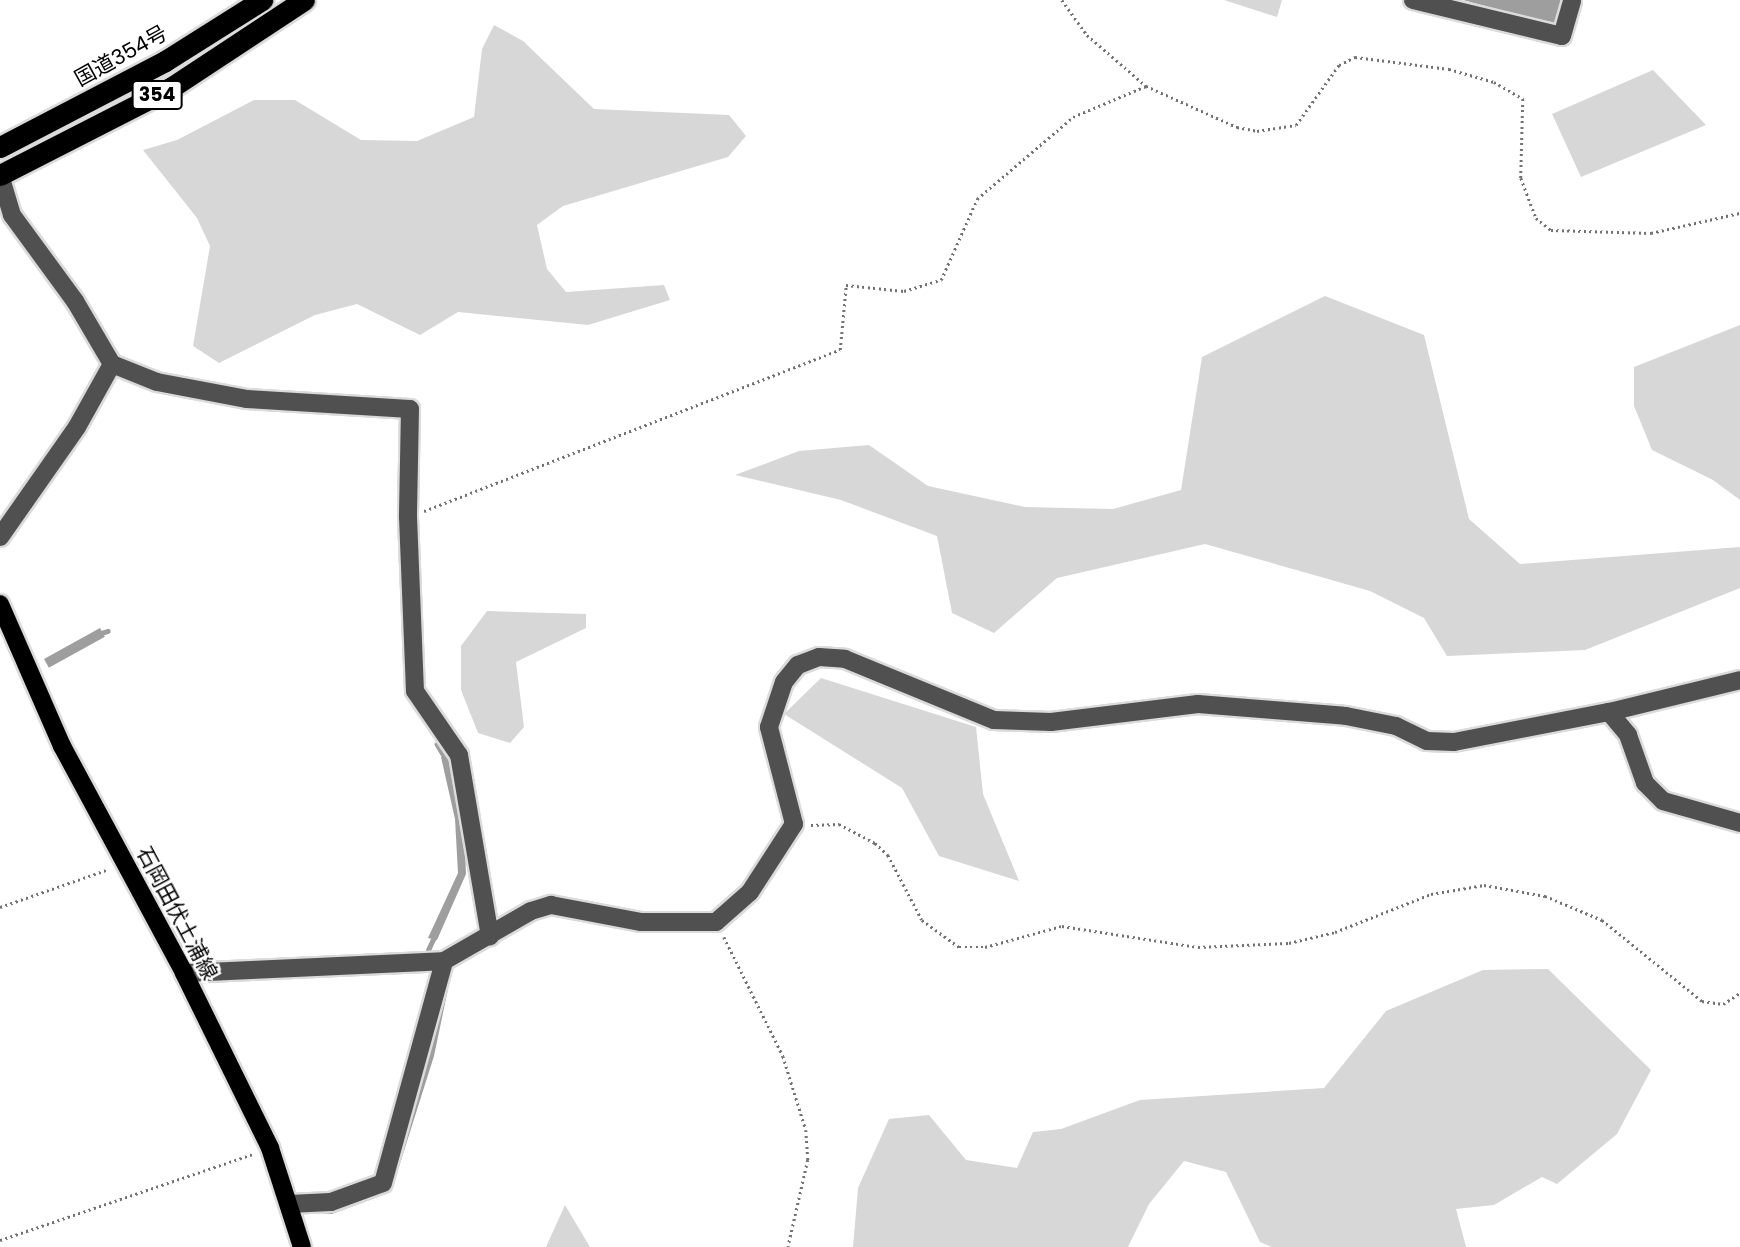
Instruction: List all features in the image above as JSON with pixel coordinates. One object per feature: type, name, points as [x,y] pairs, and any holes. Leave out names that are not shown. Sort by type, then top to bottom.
[{"type":"highway","name":"国道354号","points":[[0,147],[165,61],[262,0]]},
{"type":"highway","name":"354","points":[[0,175],[172,87],[304,0]]},
{"type":"main road","name":"石岡田伏土浦線","points":[[0,604],[62,746],[184,974],[270,1148],[302,1247]]},
{"type":"street","points":[[1413,0],[1562,36],[1572,0]]},
{"type":"street","points":[[0,175],[12,215],[75,301],[112,364],[157,382],[247,399],[410,409],[408,517],[415,691],[459,755],[490,936]]},
{"type":"street","points":[[0,537],[70,438],[112,364]]},
{"type":"street","points":[[184,974],[444,961],[531,911],[551,905],[640,922],[716,922],[750,892],[794,824],[769,727],[783,682],[798,665],[819,657],[845,659],[994,720],[1051,722],[1198,704],[1346,716],[1396,726],[1427,741],[1454,742],[1609,712],[1740,680]]},
{"type":"street","points":[[1609,712],[1628,735],[1645,783],[1663,802],[1740,823]]},
{"type":"street","points":[[289,1204],[331,1202],[383,1183],[444,961]]},
{"type":"path","points":[[1062,0],[1087,35],[1146,86],[1237,127],[1268,131],[1296,125],[1347,59],[1449,69],[1494,82],[1523,99],[1521,178],[1536,218],[1546,228],[1651,233],[1740,213]]},
{"type":"path","points":[[408,517],[840,350],[846,285],[904,291],[941,280],[977,199],[1073,117],[1146,86]]},
{"type":"path","points":[[794,824],[839,824],[875,843],[888,855],[922,920],[959,947],[985,947],[1062,926],[1198,947],[1289,943],[1335,932],[1431,894],[1484,885],[1553,898],[1602,920],[1702,1002],[1723,1004],[1740,993]]},
{"type":"path","points":[[0,907],[125,864]]},
{"type":"path","points":[[716,922],[783,1056],[806,1130],[808,1160],[788,1247]]},
{"type":"path","points":[[0,1240],[270,1148]]},
{"type":"shaded area","points":[[1224,0],[1282,0],[1277,17]]},
{"type":"shaded area","points":[[1463,0],[1565,0],[1558,26]]},
{"type":"shaded area","points":[[494,25],[523,41],[594,109],[729,115],[746,136],[728,157],[563,206],[537,225],[547,269],[566,292],[664,285],[670,300],[588,325],[458,312],[420,335],[357,304],[315,315],[219,363],[193,346],[210,246],[197,218],[143,150],[177,140],[254,100],[295,100],[361,140],[417,141],[474,117],[482,49]]},
{"type":"shaded area","points":[[1653,70],[1706,125],[1581,177],[1552,114]]},
{"type":"shaded area","points":[[1325,296],[1424,335],[1469,519],[1520,564],[1740,547],[1740,588],[1585,650],[1447,656],[1424,618],[1370,591],[1205,544],[1057,578],[994,633],[952,613],[937,536],[841,500],[735,475],[799,451],[869,445],[928,486],[1025,507],[1113,509],[1181,490],[1202,357]]},
{"type":"shaded area","points":[[1740,325],[1740,500],[1713,480],[1652,450],[1634,406],[1634,367]]},
{"type":"shaded area","points":[[487,611],[586,614],[586,628],[516,662],[524,727],[510,743],[478,733],[461,690],[461,646]]},
{"type":"shaded area","points":[[100,628],[105,637],[49,668],[44,659]]},
{"type":"shaded area","points":[[821,678],[976,727],[983,794],[1019,881],[939,856],[902,788],[784,714]]},
{"type":"shaded area","points":[[449,755],[464,819],[466,874],[437,940],[428,938],[458,873],[455,819],[441,757]]},
{"type":"shaded area","points":[[1548,969],[1651,1070],[1617,1134],[1557,1184],[1542,1177],[1494,1205],[1456,1209],[1466,1247],[1272,1247],[1260,1242],[1226,1172],[1184,1161],[1149,1204],[1128,1247],[853,1247],[858,1188],[889,1119],[929,1115],[966,1160],[1017,1168],[1033,1132],[1061,1129],[1140,1100],[1324,1088],[1386,1011],[1483,970]]},
{"type":"shaded area","points":[[440,987],[448,989],[434,1056],[391,1192],[332,1214],[316,1213],[317,1205],[386,1186]]},
{"type":"shaded area","points":[[565,1205],[590,1247],[546,1247]]},
{"type":"waterway","points":[[98,634],[108,631]]},
{"type":"waterway","points":[[437,744],[446,759]]},
{"type":"waterway","points":[[428,950],[435,935]]}]
